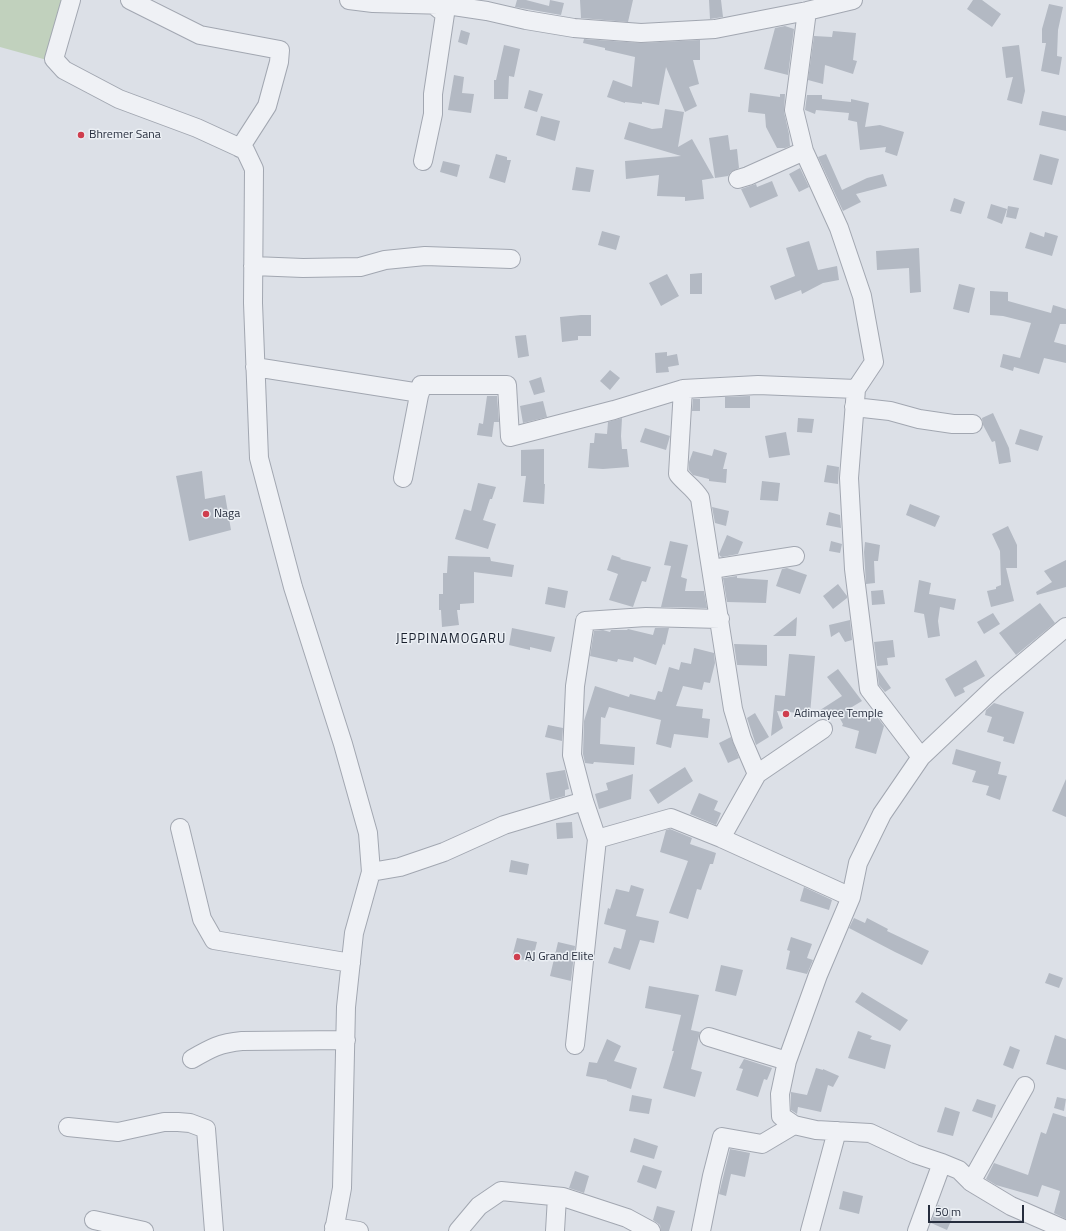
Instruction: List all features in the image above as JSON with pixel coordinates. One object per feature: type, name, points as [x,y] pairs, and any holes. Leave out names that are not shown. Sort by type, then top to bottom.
[{"type":"street","points":[[71,0],[54,59],[64,70],[118,99],[197,128],[245,150],[254,169],[253,303],[259,458],[293,587],[343,744],[368,833],[371,872],[354,932],[346,1007],[342,1188],[334,1229],[359,1231]]},
{"type":"street","points":[[130,0],[200,36],[280,50],[279,62],[267,106],[240,148]]},
{"type":"street","points":[[349,0],[373,3],[447,5],[487,11],[526,20],[574,28],[640,33],[715,29],[853,0]]},
{"type":"street","points":[[423,161],[433,114],[433,94],[445,14],[433,4]]},
{"type":"street","points":[[806,11],[794,110],[804,151],[839,228],[862,296],[874,362],[855,398],[849,478],[854,569],[869,690],[921,757]]},
{"type":"street","points":[[738,179],[804,151]]},
{"type":"street","points":[[253,266],[303,268],[360,267],[385,260],[425,256],[511,259]]},
{"type":"street","points":[[255,366],[420,393]]},
{"type":"street","points":[[403,478],[421,385],[507,385],[510,437],[614,410],[683,389],[758,385],[855,398],[890,411],[919,419],[953,424],[973,424]]},
{"type":"street","points":[[683,389],[678,474],[696,490],[700,498],[733,709],[742,739],[758,774]]},
{"type":"street","points":[[712,569],[794,556]]},
{"type":"street","points":[[575,1045],[597,839],[584,801],[572,755],[575,686],[585,621],[646,617],[720,619]]},
{"type":"street","points":[[1066,627],[996,686],[921,757],[882,814],[858,862],[851,897],[818,975],[787,1062],[780,1094],[781,1116],[794,1125],[816,1130],[870,1133],[915,1154],[959,1170],[971,1182],[1011,1206],[1066,1230]]},
{"type":"street","points":[[721,838],[758,774],[823,729]]},
{"type":"street","points":[[371,872],[400,867],[444,852],[504,825],[584,801]]},
{"type":"street","points":[[597,839],[671,818],[721,838],[851,897]]},
{"type":"street","points":[[180,828],[202,919],[214,940],[351,963]]},
{"type":"street","points":[[709,1036],[787,1062]]},
{"type":"street","points":[[192,1059],[226,1042],[346,1040]]},
{"type":"street","points":[[971,1182],[1025,1086]]},
{"type":"street","points":[[68,1127],[118,1132],[164,1122],[178,1122],[190,1123],[206,1129],[214,1231]]},
{"type":"street","points":[[701,1231],[712,1176],[722,1137],[762,1144],[794,1125]]},
{"type":"street","points":[[810,1231],[836,1131]]},
{"type":"street","points":[[916,1231],[942,1163]]},
{"type":"street","points":[[458,1231],[479,1206],[500,1191],[557,1197],[627,1218],[651,1231]]},
{"type":"street","points":[[555,1231],[557,1197]]},
{"type":"street","points":[[94,1220],[144,1231]]},
{"type":"green space","points":[[0,0],[64,0],[47,60],[0,47]]},
{"type":"building","points":[[517,0],[526,0],[549,6],[550,0],[564,3],[561,15],[515,7]]},
{"type":"building","points":[[580,0],[633,0],[628,22],[581,18]]},
{"type":"building","points":[[709,0],[721,0],[723,17],[710,19]]},
{"type":"building","points":[[973,0],[982,0],[1001,14],[992,27],[967,9]]},
{"type":"building","points":[[1049,4],[1063,7],[1058,30],[1057,56],[1062,57],[1059,75],[1041,71],[1046,43],[1042,43],[1042,29]]},
{"type":"building","points":[[785,26],[794,29],[788,75],[764,69],[775,28]]},
{"type":"building","points":[[461,30],[470,33],[467,45],[458,42]]},
{"type":"building","points":[[833,31],[856,33],[853,60],[857,61],[853,74],[825,65],[823,84],[808,80],[814,36],[832,37]]},
{"type":"building","points":[[584,39],[641,43],[700,40],[700,60],[693,60],[699,84],[689,87],[697,106],[685,112],[666,67],[659,105],[642,102],[642,104],[625,103],[607,97],[613,80],[632,87],[635,57],[583,43]]},
{"type":"building","points":[[504,45],[520,49],[514,77],[509,76],[508,99],[494,99],[494,80],[496,80]]},
{"type":"building","points":[[1019,45],[1025,91],[1022,104],[1007,100],[1013,77],[1006,78],[1002,47]]},
{"type":"building","points":[[454,75],[464,77],[462,93],[474,94],[471,113],[448,110]]},
{"type":"building","points":[[529,90],[543,94],[537,112],[524,108]]},
{"type":"building","points":[[750,93],[780,97],[780,94],[785,94],[784,112],[790,146],[785,148],[777,148],[766,127],[765,114],[748,112]]},
{"type":"building","points":[[807,95],[822,95],[822,99],[851,102],[851,99],[869,103],[865,127],[880,125],[904,132],[897,156],[885,152],[886,147],[860,150],[857,122],[848,120],[849,113],[816,110],[815,114],[805,110]]},
{"type":"building","points":[[665,109],[684,112],[678,147],[692,139],[714,178],[702,180],[704,199],[685,201],[685,197],[657,196],[659,175],[626,179],[625,161],[681,156],[624,139],[629,122],[652,129],[662,128]]},
{"type":"building","points":[[1042,111],[1066,116],[1066,131],[1039,125]]},
{"type":"building","points":[[541,116],[560,121],[555,141],[536,135]]},
{"type":"building","points":[[728,135],[730,150],[737,149],[739,168],[731,172],[728,176],[715,178],[709,138]]},
{"type":"building","points":[[496,154],[507,157],[507,160],[511,160],[505,183],[489,178]]},
{"type":"building","points":[[826,154],[842,190],[867,178],[883,174],[887,186],[856,194],[861,202],[843,211],[818,157]]},
{"type":"building","points":[[1040,154],[1059,159],[1052,185],[1033,180]]},
{"type":"building","points":[[443,161],[460,165],[457,177],[440,172]]},
{"type":"building","points":[[576,167],[594,170],[590,192],[572,190]]},
{"type":"building","points":[[800,168],[809,187],[799,192],[789,174]]},
{"type":"building","points":[[772,181],[778,196],[750,208],[741,189],[756,184],[757,187]]},
{"type":"building","points":[[954,198],[965,202],[961,214],[950,211]]},
{"type":"building","points":[[991,204],[1007,209],[1002,224],[987,218]]},
{"type":"building","points":[[1008,206],[1019,208],[1016,219],[1006,217]]},
{"type":"building","points":[[602,231],[620,236],[616,250],[598,245]]},
{"type":"building","points":[[1030,232],[1044,237],[1045,232],[1058,236],[1052,256],[1025,248]]},
{"type":"building","points":[[809,241],[818,270],[837,266],[839,280],[823,283],[802,294],[801,290],[775,300],[770,286],[795,276],[786,248]]},
{"type":"building","points":[[919,248],[921,292],[910,293],[909,268],[877,270],[876,251]]},
{"type":"building","points":[[702,273],[702,294],[690,294],[690,274]]},
{"type":"building","points":[[667,274],[679,296],[661,306],[649,283]]},
{"type":"building","points":[[959,284],[975,288],[969,313],[953,309]]},
{"type":"building","points":[[990,291],[1008,292],[1008,301],[1051,313],[1053,305],[1066,309],[1066,324],[1060,324],[1054,342],[1066,345],[1066,363],[1044,358],[1039,374],[1014,367],[1013,371],[1000,367],[1003,354],[1020,358],[1031,323],[1003,316],[990,315]]},
{"type":"building","points":[[591,315],[591,336],[578,336],[578,340],[562,342],[560,317]]},
{"type":"building","points":[[526,335],[529,356],[518,358],[515,336]]},
{"type":"building","points":[[667,352],[667,356],[677,354],[679,365],[668,367],[669,372],[656,373],[655,353]]},
{"type":"building","points":[[610,370],[620,378],[610,390],[600,381]]},
{"type":"building","points":[[541,377],[545,392],[534,395],[529,381]]},
{"type":"building","points":[[487,396],[497,396],[499,422],[494,422],[492,437],[477,435],[479,423],[483,424]]},
{"type":"building","points":[[750,396],[750,408],[725,408],[725,397]]},
{"type":"building","points":[[693,399],[700,399],[700,411],[692,411]]},
{"type":"building","points":[[543,401],[547,417],[523,423],[520,406]]},
{"type":"building","points":[[993,413],[1009,448],[1011,462],[999,464],[995,441],[992,442],[983,425],[982,418]]},
{"type":"building","points":[[622,418],[622,449],[627,449],[629,467],[603,469],[588,468],[590,443],[594,443],[595,433],[607,434],[608,422]]},
{"type":"building","points":[[798,418],[814,419],[812,433],[797,432]]},
{"type":"building","points":[[645,428],[670,436],[666,450],[640,442]]},
{"type":"building","points":[[1020,429],[1043,436],[1038,451],[1015,444]]},
{"type":"building","points":[[786,432],[790,455],[769,458],[765,436]]},
{"type":"building","points":[[544,449],[544,504],[523,502],[526,476],[521,476],[521,450]]},
{"type":"building","points":[[714,449],[727,453],[723,469],[727,469],[726,483],[709,481],[709,479],[693,475],[689,470],[689,462],[693,451],[712,456]]},
{"type":"building","points":[[827,465],[839,467],[838,484],[824,482]]},
{"type":"building","name":"Naga","points":[[202,471],[205,499],[225,495],[231,530],[189,541],[176,476]]},
{"type":"building","points":[[762,481],[780,483],[778,501],[760,500]]},
{"type":"building","points":[[478,483],[496,487],[483,520],[496,524],[488,549],[455,539],[464,509],[471,511]]},
{"type":"building","points":[[910,504],[940,516],[935,527],[906,515]]},
{"type":"building","points":[[712,507],[729,511],[726,526],[715,523]]},
{"type":"building","points":[[829,512],[840,515],[841,528],[826,525]]},
{"type":"building","points":[[1008,526],[1017,545],[1017,568],[1006,568],[1014,601],[991,607],[987,591],[996,589],[996,587],[1001,585],[1000,551],[992,534]]},
{"type":"building","points":[[727,535],[743,542],[738,554],[722,557],[719,554]]},
{"type":"building","points":[[670,541],[688,545],[681,577],[687,579],[685,591],[704,591],[707,608],[661,607],[671,566],[664,565]]},
{"type":"building","points":[[831,541],[842,544],[840,553],[829,551]]},
{"type":"building","points":[[865,542],[880,545],[878,561],[874,561],[875,583],[866,584],[864,552]]},
{"type":"building","points":[[612,555],[621,558],[620,559],[651,567],[646,582],[642,581],[633,607],[609,600],[618,574],[607,570]]},
{"type":"building","points":[[448,556],[490,557],[491,561],[514,565],[512,577],[474,572],[474,603],[460,604],[460,610],[457,610],[459,625],[442,627],[441,610],[439,610],[439,594],[443,594],[443,573],[447,573]]},
{"type":"building","points":[[1066,560],[1066,587],[1037,595],[1036,592],[1052,582],[1044,571]]},
{"type":"building","points":[[787,568],[807,575],[800,594],[776,586],[782,569]]},
{"type":"building","points":[[737,576],[737,578],[768,580],[766,603],[727,602],[723,578]]},
{"type":"building","points":[[919,580],[931,583],[929,594],[956,599],[954,610],[940,607],[938,621],[940,636],[928,638],[924,614],[914,612]]},
{"type":"building","points":[[838,584],[847,598],[833,609],[823,596]]},
{"type":"building","points":[[548,587],[568,591],[565,608],[545,604]]},
{"type":"building","points":[[883,590],[885,604],[872,605],[871,591]]},
{"type":"building","points":[[1040,603],[1055,623],[1016,655],[999,633]]},
{"type":"building","points":[[993,613],[1000,624],[984,634],[977,622]]},
{"type":"building","points":[[797,617],[796,636],[773,636]]},
{"type":"building","points":[[850,620],[852,640],[845,642],[839,632],[831,637],[829,625]]},
{"type":"building","points":[[512,628],[555,637],[551,652],[530,647],[530,650],[509,645]]},
{"type":"building","points":[[655,628],[669,628],[665,645],[663,644],[656,665],[634,657],[633,662],[618,659],[617,662],[590,656],[594,631],[603,630],[610,632],[611,630],[628,629],[653,635]]},
{"type":"building","points":[[893,640],[895,657],[887,658],[888,665],[877,666],[874,642]]},
{"type":"building","points":[[734,644],[767,645],[767,666],[737,665]]},
{"type":"building","points":[[694,648],[714,653],[715,663],[710,683],[704,682],[702,690],[683,686],[676,706],[703,709],[702,718],[710,719],[708,738],[674,734],[671,748],[656,744],[661,720],[609,707],[605,718],[601,717],[600,744],[635,747],[634,765],[594,762],[593,764],[585,763],[583,754],[584,721],[595,686],[629,697],[630,694],[655,700],[658,691],[662,692],[669,667],[679,670],[681,662],[691,664]]},
{"type":"building","points":[[789,654],[815,656],[810,714],[777,711],[783,728],[771,736],[775,695],[785,696]]},
{"type":"building","points":[[976,660],[985,676],[963,688],[965,692],[955,697],[945,679]]},
{"type":"building","points":[[877,668],[891,688],[885,692],[879,685]]},
{"type":"building","points":[[838,669],[862,701],[847,710],[878,718],[884,726],[876,754],[855,748],[859,731],[842,726],[843,724],[838,715],[814,714],[842,696],[827,677]]},
{"type":"building","points":[[994,703],[1024,712],[1014,744],[1003,741],[1004,737],[987,732],[992,717],[985,715],[986,710]]},
{"type":"building","points":[[755,713],[769,737],[756,745],[747,718]]},
{"type":"building","points":[[548,725],[563,728],[562,741],[545,737]]},
{"type":"building","points":[[731,737],[739,758],[728,763],[719,743]]},
{"type":"building","points":[[956,749],[1001,762],[998,774],[1007,776],[1000,800],[986,795],[989,786],[972,782],[976,771],[952,764]]},
{"type":"building","points":[[685,767],[693,781],[658,804],[649,790]]},
{"type":"building","points":[[565,770],[569,789],[565,790],[565,796],[550,800],[546,773]]},
{"type":"building","points":[[633,774],[631,799],[599,809],[595,794],[608,790],[606,783]]},
{"type":"building","points":[[1066,779],[1066,817],[1052,811]]},
{"type":"building","points":[[699,793],[718,801],[714,810],[721,813],[716,825],[690,814]]},
{"type":"building","points":[[572,822],[573,838],[557,839],[556,823]]},
{"type":"building","points":[[670,829],[692,838],[690,844],[716,853],[713,864],[710,864],[701,890],[697,889],[688,919],[669,913],[688,861],[660,852],[666,830]]},
{"type":"building","points":[[511,860],[529,864],[527,875],[509,872]]},
{"type":"building","points":[[631,885],[644,889],[636,916],[659,921],[654,943],[640,940],[630,970],[608,963],[614,947],[621,949],[626,930],[604,924],[608,908],[610,909],[616,889],[629,892]]},
{"type":"building","points":[[804,887],[832,900],[829,910],[800,901]]},
{"type":"building","points":[[854,918],[865,923],[867,918],[888,929],[887,931],[929,951],[922,965],[849,928]]},
{"type":"building","points":[[791,937],[812,944],[807,958],[813,960],[807,974],[786,969],[790,951],[787,950]]},
{"type":"building","points":[[517,938],[537,942],[532,962],[512,957]]},
{"type":"building","points":[[558,942],[575,946],[571,981],[550,976]]},
{"type":"building","points":[[721,965],[743,970],[736,996],[715,991]]},
{"type":"building","points":[[1049,973],[1063,978],[1059,988],[1045,983]]},
{"type":"building","points":[[649,986],[699,995],[691,1030],[700,1032],[691,1069],[702,1072],[695,1097],[663,1088],[674,1051],[672,1051],[681,1015],[645,1008]]},
{"type":"building","points":[[862,992],[908,1020],[900,1031],[855,1002]]},
{"type":"building","points":[[858,1031],[872,1036],[870,1039],[891,1045],[885,1069],[848,1058]]},
{"type":"building","points":[[1055,1035],[1066,1039],[1066,1070],[1046,1064]]},
{"type":"building","points":[[607,1039],[621,1046],[614,1061],[637,1068],[631,1089],[607,1080],[586,1076],[589,1062],[597,1063]]},
{"type":"building","points":[[1010,1046],[1020,1050],[1013,1069],[1003,1065]]},
{"type":"building","points":[[744,1059],[772,1068],[767,1080],[764,1079],[758,1097],[736,1090],[743,1069],[739,1068]]},
{"type":"building","points":[[816,1068],[823,1069],[839,1076],[833,1087],[828,1085],[821,1112],[798,1107],[797,1114],[791,1110],[791,1092],[807,1095]]},
{"type":"building","points":[[632,1095],[652,1099],[649,1114],[629,1111]]},
{"type":"building","points":[[1057,1097],[1066,1099],[1064,1111],[1054,1108]]},
{"type":"building","points":[[977,1099],[996,1105],[992,1118],[972,1111]]},
{"type":"building","points":[[945,1107],[960,1112],[953,1136],[937,1132]]},
{"type":"building","points":[[1053,1113],[1066,1117],[1066,1219],[1054,1213],[1060,1191],[1042,1185],[1038,1197],[996,1185],[986,1179],[994,1163],[1028,1175],[1041,1132],[1046,1134]]},
{"type":"building","points":[[634,1138],[658,1146],[654,1159],[630,1152]]},
{"type":"building","points":[[730,1149],[750,1153],[745,1177],[731,1174],[726,1196],[719,1194]]},
{"type":"building","points":[[643,1165],[662,1171],[656,1189],[637,1182]]},
{"type":"building","points":[[575,1171],[589,1176],[584,1193],[569,1188]]},
{"type":"building","points":[[843,1191],[863,1196],[859,1214],[839,1209]]},
{"type":"building","points":[[938,1205],[955,1212],[947,1230],[931,1223]]},
{"type":"building","points":[[657,1206],[675,1211],[669,1231],[661,1231],[660,1225],[653,1220]]},
{"type":"place","name":"Bhremer Sana","points":[[81,135]]},
{"type":"place","name":"Naga","points":[[206,514]]},
{"type":"place","name":"Adimayee Temple","points":[[786,714]]},
{"type":"place","name":"AJ Grand Elite","points":[[517,957]]},
{"type":"district","name":"JEPPINAMOGARU","points":[[451,640]]}]
